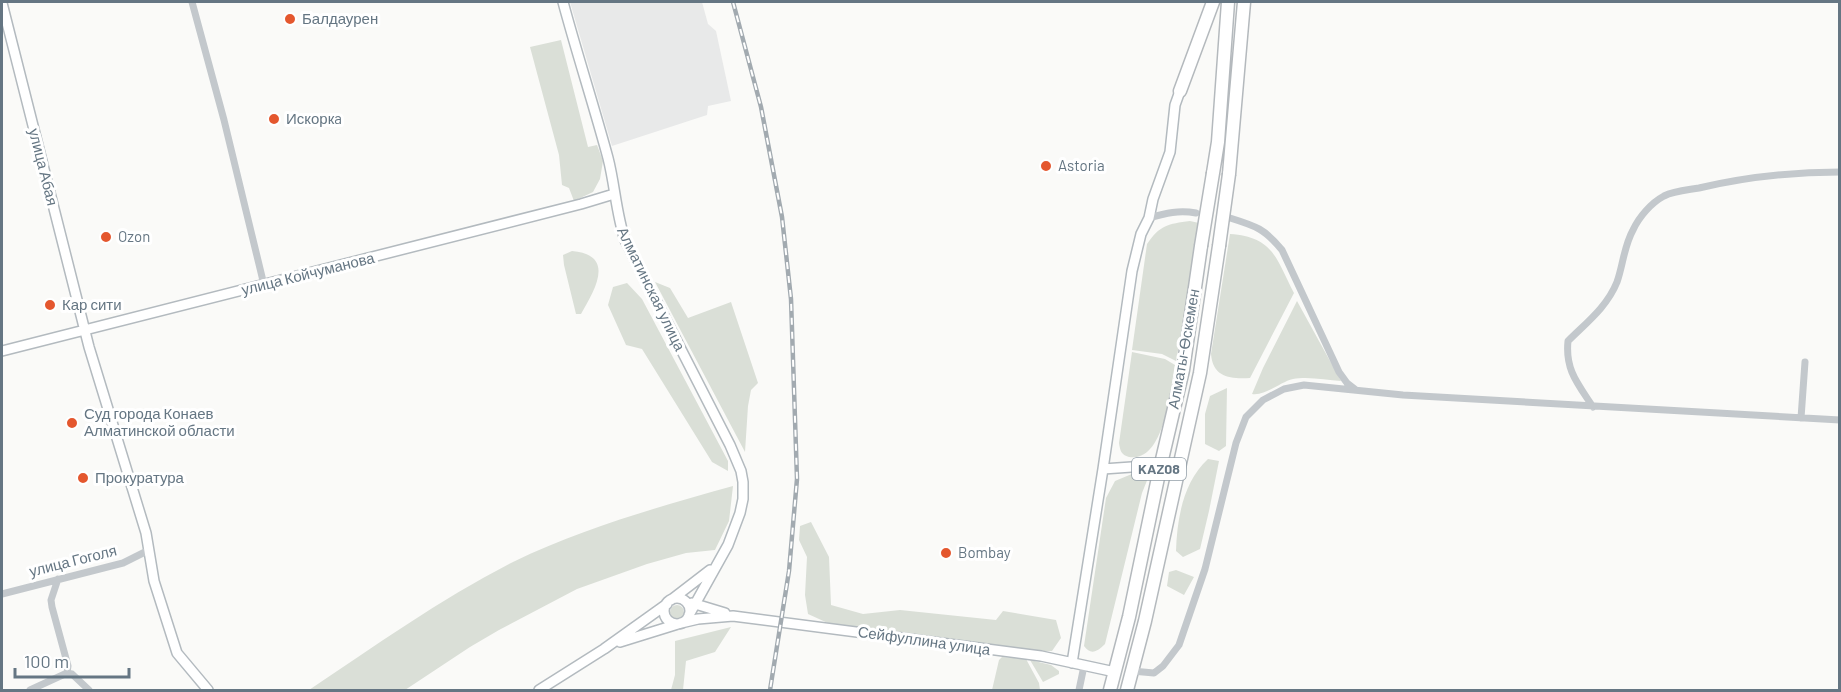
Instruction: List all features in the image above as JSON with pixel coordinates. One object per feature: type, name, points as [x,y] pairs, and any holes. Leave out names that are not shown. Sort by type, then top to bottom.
[{"type":"highway","points":[[1180,91],[1213,2]]},
{"type":"highway","name":"Алматы-Өскемен","points":[[1110,690],[1138,578],[1160,465],[1183,370],[1218,142],[1228,2]]},
{"type":"highway","name":"Алматы-Өскемен","points":[[1127,690],[1145,621],[1200,373],[1229,174],[1244,2]]},
{"type":"street","points":[[192,2],[264,285]]},
{"type":"street","name":"Алматинская улица","points":[[563,2],[609,161],[619,223],[625,240],[730,445],[741,471],[743,499],[740,513],[728,545],[689,615]]},
{"type":"street","name":"улица Абая","points":[[2,3],[85,331],[104,402],[121,448],[149,550],[154,581],[177,652],[208,690]]},
{"type":"street","points":[[1072,663],[1132,271],[1141,234],[1149,218],[1153,199],[1170,152],[1175,105],[1180,91]]},
{"type":"street","points":[[1593,407],[1570,370],[1568,341],[1611,296],[1632,230],[1652,206],[1664,196],[1723,182],[1780,174],[1839,172]]},
{"type":"street","name":"улица Койчуманова","points":[[2,351],[614,194]]},
{"type":"street","points":[[1149,218],[1170,212],[1196,213]]},
{"type":"street","points":[[1230,218],[1260,228],[1271,236],[1282,250],[1335,363],[1347,383],[1356,390]]},
{"type":"street","points":[[1801,418],[1805,362]]},
{"type":"street","points":[[1132,671],[1154,673],[1163,666],[1179,645],[1206,569],[1236,443],[1246,417],[1263,400],[1284,389],[1304,385],[1403,396],[1839,420]]},
{"type":"street","points":[[1103,469],[1160,465]]},
{"type":"street","name":"улица Гоголя","points":[[2,594],[123,563],[149,550]]},
{"type":"street","points":[[539,690],[604,649],[704,576],[716,564]]},
{"type":"street","points":[[58,579],[51,600],[68,666],[67,673]]},
{"type":"street","points":[[684,601],[689,608],[689,615],[685,622],[673,623],[664,612],[669,602],[680,599],[733,616]]},
{"type":"street","points":[[604,649],[626,639],[680,624],[708,617],[733,616]]},
{"type":"street","name":"Сейфуллина улица","points":[[733,616],[1041,657],[1114,672]]},
{"type":"street","points":[[1079,690],[1084,666]]},
{"type":"street","points":[[30,690],[67,673],[72,674],[89,690]]},
{"type":"shaded area","points":[[570,2],[702,2],[708,24],[716,31],[731,101],[708,106],[707,115],[612,146]]},
{"type":"shaded area","points":[[561,40],[588,147],[597,145],[603,161],[600,179],[593,192],[574,201],[569,188],[562,185],[559,155],[530,47]]},
{"type":"shaded area","points":[[1190,221],[1199,223],[1176,361],[1162,354],[1132,350],[1147,244],[1165,226]]},
{"type":"shaded area","points":[[1230,234],[1245,236],[1265,245],[1277,260],[1294,293],[1250,378],[1224,375],[1215,368],[1212,362],[1211,354]]},
{"type":"shaded area","points":[[572,251],[586,254],[594,259],[598,267],[596,285],[581,314],[576,314],[564,265],[563,255]]},
{"type":"shaded area","points":[[655,282],[670,288],[688,318],[731,302],[758,383],[751,390],[745,452]]},
{"type":"shaded area","points":[[627,283],[642,299],[728,461],[728,471],[712,462],[642,349],[626,345],[608,305],[613,287]]},
{"type":"shaded area","points":[[1297,301],[1341,381],[1299,378],[1268,391],[1252,394],[1263,368]]},
{"type":"shaded area","points":[[1132,352],[1165,359],[1175,365],[1168,406],[1158,437],[1151,449],[1141,456],[1129,457],[1121,452],[1119,443]]},
{"type":"shaded area","points":[[1227,388],[1226,446],[1219,451],[1205,444],[1205,414],[1210,396]]},
{"type":"shaded area","points":[[1208,459],[1219,461],[1200,549],[1183,557],[1176,551],[1183,502],[1199,468]]},
{"type":"shaded area","points":[[1139,471],[1150,473],[1142,493],[1105,644],[1092,652],[1084,646],[1106,498],[1115,481]]},
{"type":"shaded area","points":[[733,486],[729,521],[715,550],[686,553],[647,564],[577,589],[470,647],[405,690],[309,690],[435,607],[513,562],[566,539],[649,510]]},
{"type":"shaded area","points":[[811,522],[829,557],[831,605],[863,614],[900,610],[996,620],[1003,611],[1056,620],[1061,638],[1052,651],[1036,651],[830,624],[808,614],[805,595],[807,557],[799,540],[800,526]]},
{"type":"shaded area","points":[[1176,570],[1194,577],[1184,595],[1167,586],[1169,572]]},
{"type":"shaded area","points":[[677,605],[682,607],[684,612],[682,617],[677,619],[672,617],[670,612],[672,607]]},
{"type":"shaded area","points":[[731,627],[715,652],[686,661],[683,690],[671,690],[675,675],[675,641]]},
{"type":"shaded area","points":[[1002,657],[1026,659],[1039,683],[1040,690],[992,690],[999,660]]},
{"type":"shaded area","points":[[1030,660],[1051,665],[1059,671],[1059,674],[1043,682]]},
{"type":"railway","points":[[733,2],[761,107],[782,217],[791,299],[797,479],[789,571],[770,690]]},
{"type":"place","name":"Балдаурен","points":[[290,19]]},
{"type":"place","name":"Искоркa","points":[[274,119]]},
{"type":"place","name":"Astoria","points":[[1046,166]]},
{"type":"place","name":"Ozon","points":[[106,237]]},
{"type":"place","name":"Кар сити","points":[[50,305]]},
{"type":"place","name":"Суд города Конаев Алматинской области","points":[[72,423]]},
{"type":"place","name":"Прокуратура","points":[[83,478]]},
{"type":"place","name":"Bombay","points":[[946,553]]}]
